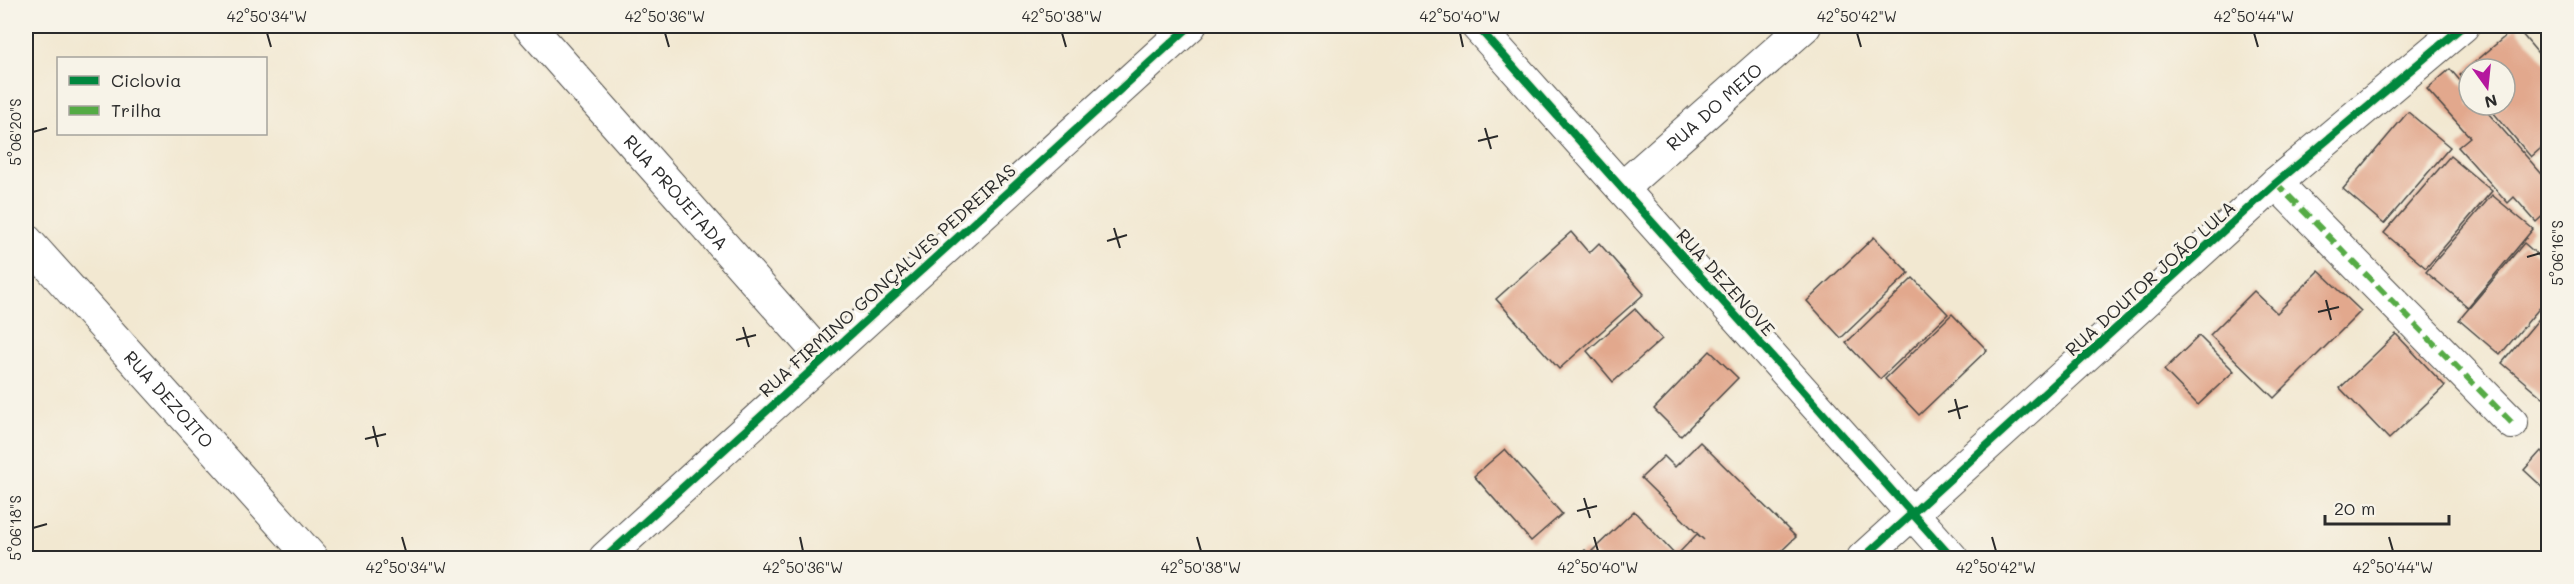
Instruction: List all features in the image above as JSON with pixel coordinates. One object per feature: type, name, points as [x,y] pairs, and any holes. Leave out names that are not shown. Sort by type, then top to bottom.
[{"type":"street","name":"RUA PROJETADA","points":[[529,26],[823,358]]},
{"type":"street","name":"RUA FIRMINO GONÇALVES PEDREIRAS","points":[[605,558],[1190,26]]},
{"type":"street","name":"RUA DEZENOVE","points":[[1477,26],[1952,558]]},
{"type":"street","name":"RUA DO MEIO","points":[[1622,188],[1804,26]]},
{"type":"street","name":"RUA DOUTOR JOÃO LULA","points":[[1863,558],[2276,183],[2463,26]]},
{"type":"street","points":[[2276,183],[2512,423]]},
{"type":"street","name":"RUA DEZOITO","points":[[26,240],[312,558]]},
{"type":"building","points":[[2516,27],[2548,65],[2548,142],[2531,157],[2497,117],[2517,117],[2517,57],[2481,57]]},
{"type":"building","points":[[2450,69],[2457,77],[2457,117],[2492,117],[2548,181],[2548,211],[2536,222],[2514,197],[2508,203],[2458,147],[2470,137],[2427,89]]},
{"type":"building","points":[[2408,112],[2450,147],[2384,224],[2343,189]]},
{"type":"building","points":[[2450,156],[2492,191],[2426,268],[2384,233]]},
{"type":"building","points":[[2492,195],[2533,229],[2468,307],[2426,272]]},
{"type":"building","points":[[1571,232],[1589,253],[1599,243],[1644,294],[1559,369],[1496,299]]},
{"type":"building","points":[[1874,237],[1909,273],[1841,338],[1807,301]]},
{"type":"building","points":[[2524,243],[2548,264],[2548,298],[2500,355],[2459,320]]},
{"type":"building","points":[[2319,271],[2361,311],[2274,398],[2210,335],[2254,291],[2277,313]]},
{"type":"building","points":[[1913,278],[1948,314],[1880,379],[1846,343]]},
{"type":"building","points":[[2548,308],[2548,392],[2543,398],[2502,363]]},
{"type":"building","points":[[1635,309],[1662,339],[1613,382],[1587,351]]},
{"type":"building","points":[[1952,314],[1987,350],[1919,415],[1885,379]]},
{"type":"building","points":[[2396,334],[2445,386],[2389,439],[2340,388]]},
{"type":"building","points":[[2199,336],[2234,371],[2198,405],[2164,370]]},
{"type":"building","points":[[1710,351],[1738,378],[1681,436],[1654,409]]},
{"type":"building","points":[[1700,442],[1796,537],[1774,558],[1600,558],[1592,551],[1634,511],[1676,556],[1697,534],[1704,540],[1641,478],[1664,456],[1675,467]]},
{"type":"building","points":[[1505,449],[1562,514],[1531,541],[1474,476]]},
{"type":"building","points":[[2541,451],[2548,458],[2548,492],[2524,470]]},
{"type":"building","points":[[1585,550],[1593,558],[1576,558]]},
{"type":"marked path","points":[[2276,183],[2512,423]]},
{"type":"cycle path","points":[[605,558],[1190,26]]},
{"type":"cycle path","points":[[1477,26],[1952,558]]},
{"type":"cycle path","points":[[1863,558],[2276,183],[2463,26]]}]
